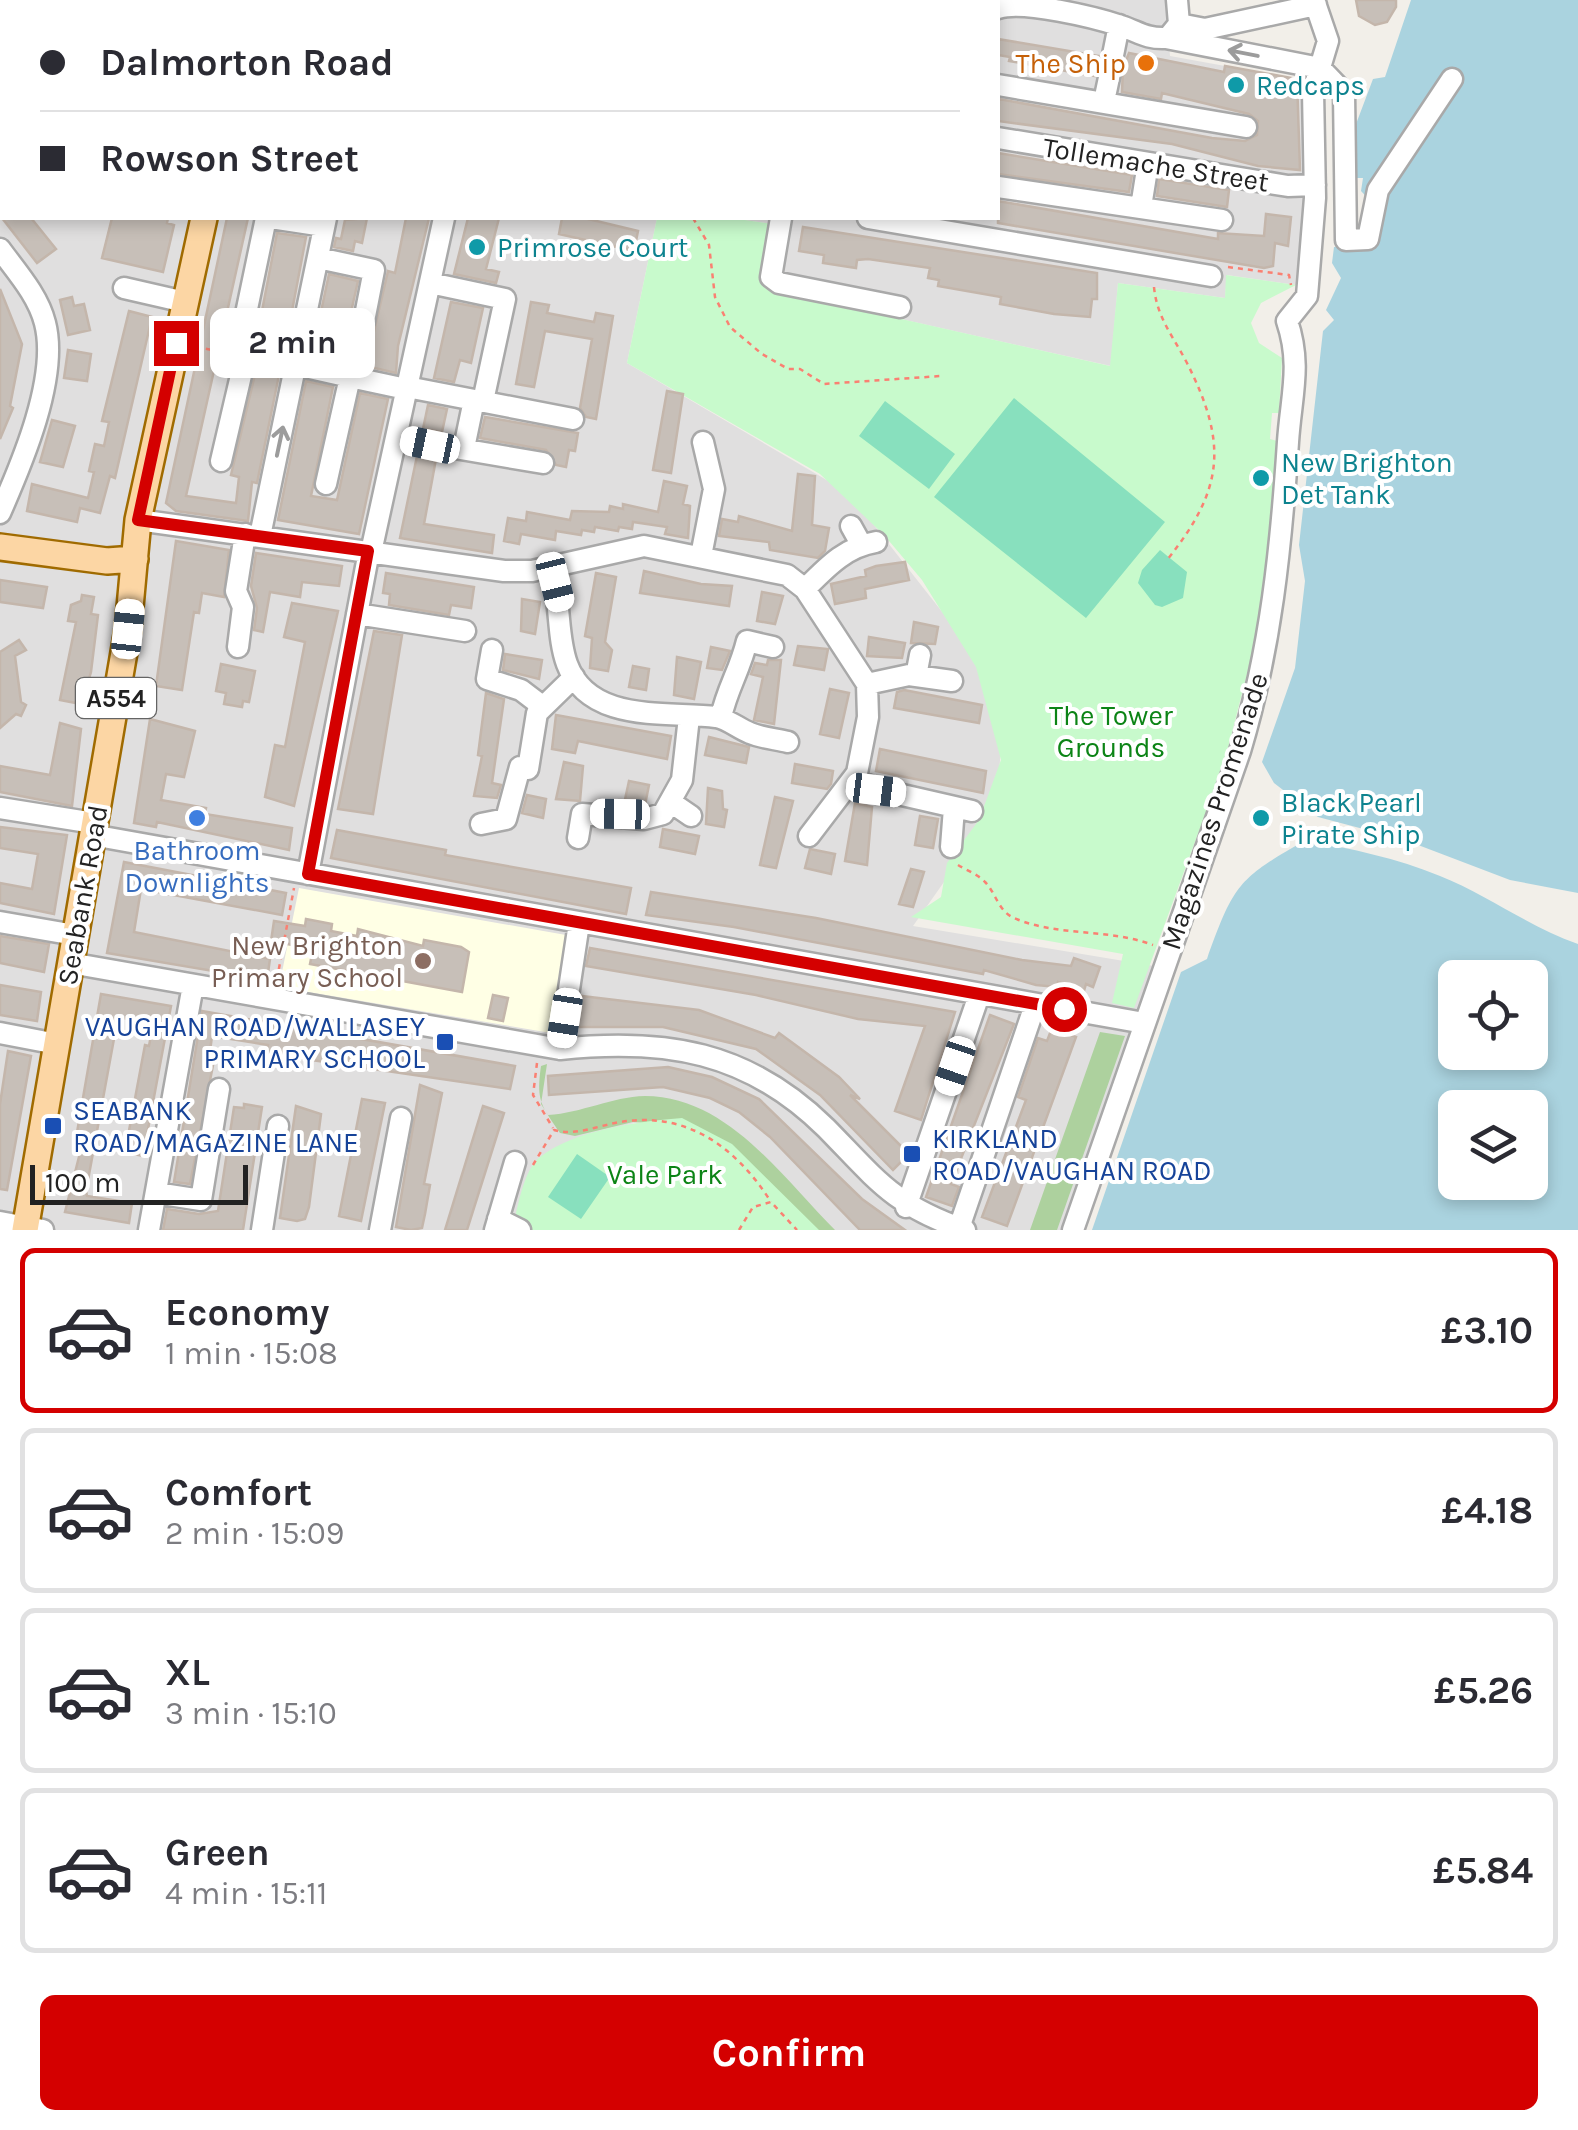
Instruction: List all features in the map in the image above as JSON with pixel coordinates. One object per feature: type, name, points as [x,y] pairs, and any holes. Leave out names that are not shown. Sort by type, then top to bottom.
[{"type":"main road","name":"A554","points":[[136,559],[138,520],[204,220]]},
{"type":"main road","points":[[0,546],[107,561],[136,559]]},
{"type":"main road","name":"Seabank Road","points":[[23,1228],[128,629],[136,559]]},
{"type":"street","points":[[1172,31],[1177,0]]},
{"type":"street","points":[[1000,7],[1018,4],[1085,9],[1146,39],[1172,31],[1205,30],[1315,3],[1328,41],[1317,75],[1307,296]]},
{"type":"street","points":[[1109,75],[1119,26]]},
{"type":"street","points":[[1172,31],[1317,75],[1344,93],[1346,240],[1368,239],[1378,190],[1452,79]]},
{"type":"street","points":[[1000,85],[1246,127]]},
{"type":"street","name":"Tollemache Street","points":[[1000,138],[1288,186],[1315,185]]},
{"type":"street","points":[[1142,207],[1148,163]]},
{"type":"street","points":[[1000,186],[1222,220]]},
{"type":"street","points":[[222,461],[269,220]]},
{"type":"street","points":[[238,647],[243,607],[236,591],[296,366],[325,222],[297,220]]},
{"type":"street","points":[[303,873],[444,220]]},
{"type":"street","points":[[781,220],[770,277],[779,283],[900,307]]},
{"type":"street","points":[[893,220],[1156,277],[1212,276]]},
{"type":"street","points":[[0,248],[37,302],[48,344],[36,416],[0,513]]},
{"type":"street","points":[[318,258],[374,270],[364,321]]},
{"type":"street","points":[[396,438],[463,452],[505,299],[430,282]]},
{"type":"street","points":[[124,288],[185,302]]},
{"type":"street","name":"Magazines Promenade","points":[[1072,1230],[1240,751],[1276,602],[1298,354],[1287,322],[1307,296]]},
{"type":"street","points":[[242,353],[479,400],[551,404],[573,419]]},
{"type":"street","points":[[326,484],[350,377]]},
{"type":"street","points":[[701,556],[714,489],[702,442]]},
{"type":"street","points":[[464,448],[543,463]]},
{"type":"street","points":[[689,468],[711,468]]},
{"type":"street","points":[[138,520],[504,571],[644,546],[776,571],[805,590],[867,684],[868,717],[854,779],[809,836]]},
{"type":"street","points":[[805,590],[863,537]]},
{"type":"street","points":[[549,566],[562,612],[567,663],[574,677],[603,704],[728,722],[788,742]]},
{"type":"street","points":[[358,614],[465,630]]},
{"type":"street","points":[[728,722],[727,688],[738,680],[747,641],[773,647]]},
{"type":"street","points":[[492,650],[487,679],[521,690],[542,706]]},
{"type":"street","points":[[867,684],[918,666],[952,682]]},
{"type":"street","points":[[481,824],[506,820],[525,768],[533,724],[542,706],[574,677]]},
{"type":"street","points":[[578,838],[582,814],[644,819],[668,808],[682,780],[689,717]]},
{"type":"street","points":[[854,779],[876,790],[963,810],[951,847]]},
{"type":"street","points":[[807,802],[825,817]]},
{"type":"street","points":[[0,808],[303,873],[1144,1024]]},
{"type":"street","points":[[668,808],[692,816]]},
{"type":"street","points":[[0,922],[75,936]]},
{"type":"street","points":[[550,1047],[579,923]]},
{"type":"street","points":[[70,964],[550,1047],[670,1046],[730,1061],[777,1088],[823,1125],[906,1207],[962,1229],[1035,1005]]},
{"type":"street","points":[[149,1230],[193,984]]},
{"type":"street","points":[[906,1207],[979,995]]},
{"type":"street","points":[[0,1033],[57,1044]]},
{"type":"street","points":[[156,1192],[201,1200],[219,1089]]},
{"type":"street","points":[[380,1230],[401,1118]]},
{"type":"street","points":[[262,1230],[278,1126]]},
{"type":"street","points":[[520,1230],[496,1224],[522,1167]]},
{"type":"path","points":[[693,220],[709,245],[715,298],[730,327],[762,354],[788,369],[800,369],[824,384],[940,376]]},
{"type":"path","points":[[1212,276],[1219,266],[1289,275],[1289,284],[1307,296]]},
{"type":"path","points":[[1156,277],[1156,312],[1186,362],[1214,425],[1214,466],[1200,519],[1167,560]]},
{"type":"path","points":[[176,343],[242,353]]},
{"type":"path","points":[[951,847],[954,862],[986,882],[993,899],[1010,917],[1049,927],[1126,935],[1168,951]]},
{"type":"path","points":[[274,999],[303,873]]},
{"type":"path","points":[[550,1047],[533,1095],[554,1130],[571,1134],[634,1119],[675,1121],[704,1132],[723,1146],[798,1230]]},
{"type":"path","points":[[522,1167],[554,1130]]},
{"type":"path","points":[[738,1230],[753,1206],[771,1202]]},
{"type":"shaded area","points":[[1000,0],[1165,0],[1170,56],[1308,81],[1310,175],[1296,285],[1227,275],[1225,298],[1118,283],[1111,366],[776,291],[786,226],[745,220],[1000,220]]},
{"type":"shaded area","points":[[0,220],[657,220],[627,363],[830,482],[870,520],[1005,692],[998,788],[963,855],[913,926],[1166,968],[1075,1230],[819,1230],[642,1121],[583,1136],[539,1158],[514,1230],[0,1230]]},
{"type":"shaded area","name":"New Brighton Primary School","points":[[299,888],[566,935],[551,1033],[279,987]]},
{"type":"green space","name":"The Tower Grounds","points":[[657,220],[745,220],[787,226],[777,291],[1110,366],[1118,283],[1225,298],[1226,275],[1296,285],[1261,303],[1251,323],[1259,343],[1282,358],[1279,413],[1272,413],[1270,439],[1277,441],[1262,615],[1225,760],[1134,1008],[1112,1003],[1123,954],[911,917],[941,897],[947,863],[979,820],[1001,760],[976,667],[922,580],[884,535],[820,474],[627,363]]},
{"type":"green space","points":[[1014,398],[1165,522],[1086,618],[934,497]]},
{"type":"green space","points":[[885,401],[955,454],[929,489],[859,436]]},
{"type":"green space","points":[[1160,550],[1187,572],[1183,598],[1162,607],[1155,605],[1138,583],[1142,570]]},
{"type":"green space","points":[[1100,1032],[1125,1036],[1057,1230],[1030,1230]]},
{"type":"green space","points":[[547,1064],[541,1102],[541,1066]]},
{"type":"green space","points":[[645,1096],[702,1109],[751,1143],[835,1230],[801,1230],[676,1126],[633,1122],[575,1136],[560,1133],[547,1114]]},
{"type":"green space","name":"Vale Park","points":[[682,1118],[732,1144],[819,1230],[512,1230],[525,1181],[540,1157],[589,1134]]},
{"type":"green space","points":[[577,1154],[610,1177],[581,1219],[548,1197]]},
{"type":"water","points":[[1411,0],[1578,0],[1578,893],[1510,880],[1405,840],[1318,817],[1274,783],[1262,762],[1295,668],[1305,581],[1299,545],[1323,331],[1334,320],[1326,310],[1341,278],[1332,263],[1334,247],[1376,245],[1379,210],[1361,191],[1363,178],[1354,178],[1350,140],[1373,79],[1385,77]]},
{"type":"water","points":[[1306,840],[1357,851],[1407,864],[1458,884],[1578,944],[1578,1230],[1092,1230],[1181,972],[1207,959],[1232,899],[1251,875]]},
{"type":"building","points":[[1356,0],[1396,0],[1396,7],[1387,22],[1375,25],[1359,16]]},
{"type":"building","points":[[1000,39],[1099,56],[1099,65],[1095,76],[1009,61],[1010,57],[1000,55]]},
{"type":"building","points":[[1129,53],[1224,72],[1225,66],[1297,79],[1300,170],[1258,166],[1172,144],[1000,121],[1000,99],[1212,138],[1245,141],[1257,135],[1258,121],[1249,114],[1162,93],[1161,99],[1122,92],[1123,68]]},
{"type":"building","points":[[1000,153],[1132,175],[1129,192],[1000,174]]},
{"type":"building","points":[[1159,179],[1229,190],[1227,207],[1157,196]]},
{"type":"building","points":[[1000,201],[1218,239],[1218,233],[1264,236],[1266,214],[1291,217],[1288,246],[1275,243],[1273,266],[1264,268],[998,223]]},
{"type":"building","points":[[4,220],[33,220],[56,249],[37,263]]},
{"type":"building","points":[[112,220],[168,220],[174,225],[163,272],[102,258]]},
{"type":"building","points":[[227,220],[248,220],[186,496],[236,503],[239,477],[231,475],[256,370],[279,375],[257,483],[252,482],[248,521],[176,511],[166,503]]},
{"type":"building","points":[[345,220],[367,220],[362,243],[355,241],[353,251],[334,247],[336,238],[341,239]]},
{"type":"building","points":[[406,220],[429,220],[398,346],[396,373],[366,366],[388,271],[395,273]]},
{"type":"building","name":"Primrose Court","points":[[468,220],[498,220],[486,269],[499,272],[496,283],[454,274]]},
{"type":"building","points":[[562,220],[592,220],[638,231],[634,251],[559,234]]},
{"type":"building","points":[[803,227],[1097,273],[1097,299],[1092,299],[1090,317],[1054,314],[1000,304],[1001,297],[938,286],[939,280],[928,278],[930,268],[868,259],[857,260],[856,268],[823,263],[824,255],[799,251]]},
{"type":"building","points":[[277,233],[306,237],[285,348],[256,342]]},
{"type":"building","points":[[329,274],[358,281],[340,361],[312,354]]},
{"type":"building","points":[[0,289],[22,344],[10,406],[13,408],[0,439]]},
{"type":"building","points":[[72,297],[74,306],[84,304],[90,330],[68,335],[60,300]]},
{"type":"building","points":[[451,302],[483,308],[471,363],[460,360],[454,382],[434,378]]},
{"type":"building","points":[[531,302],[549,305],[547,313],[594,322],[596,313],[613,316],[596,419],[586,417],[580,408],[592,339],[545,331],[534,387],[516,384]]},
{"type":"building","points":[[129,311],[152,317],[115,478],[110,476],[100,513],[80,508],[77,522],[27,511],[32,484],[88,498],[94,472],[89,471],[95,444],[104,446],[109,422],[102,421]]},
{"type":"building","points":[[68,350],[91,354],[87,381],[64,378]]},
{"type":"building","points":[[306,381],[333,387],[311,496],[337,500],[360,393],[388,399],[359,534],[278,520]]},
{"type":"building","points":[[667,391],[683,394],[671,473],[653,470]]},
{"type":"building","points":[[428,405],[447,409],[442,432],[423,429]]},
{"type":"building","points":[[485,417],[578,433],[575,451],[569,450],[566,467],[556,465],[546,450],[480,438]]},
{"type":"building","points":[[52,420],[75,426],[63,467],[40,462]]},
{"type":"building","points":[[417,456],[436,459],[424,524],[494,535],[492,553],[400,538]]},
{"type":"building","points":[[798,474],[815,476],[812,525],[829,528],[825,551],[818,558],[770,550],[769,542],[719,536],[722,519],[738,522],[739,516],[792,531]]},
{"type":"building","points":[[664,481],[687,486],[683,504],[690,506],[688,538],[665,534],[667,527],[633,522],[632,529],[595,527],[594,532],[582,530],[581,535],[556,531],[555,540],[521,534],[519,544],[504,541],[508,518],[526,521],[527,512],[570,520],[572,511],[609,512],[610,506],[623,509],[623,504],[658,512]]},
{"type":"building","points":[[176,541],[229,550],[224,597],[202,593],[199,613],[194,612],[182,690],[156,686]]},
{"type":"building","points":[[256,553],[342,566],[339,586],[302,582],[300,597],[270,592],[263,632],[254,630],[257,608],[251,586]]},
{"type":"building","points":[[905,562],[909,580],[865,589],[866,598],[835,604],[831,584],[866,576],[865,570],[876,566]]},
{"type":"building","points":[[644,571],[701,584],[732,586],[729,606],[640,593]]},
{"type":"building","points":[[386,573],[474,587],[471,608],[451,605],[449,615],[389,605],[390,594],[383,593]]},
{"type":"building","points":[[596,573],[616,577],[605,642],[612,650],[608,671],[590,668],[592,638],[585,636]]},
{"type":"building","points":[[0,580],[47,587],[43,608],[0,602]]},
{"type":"building","points":[[762,592],[783,596],[775,624],[757,621]]},
{"type":"building","points":[[82,595],[94,597],[91,614],[98,615],[91,672],[81,704],[60,700],[76,622],[68,621],[71,605],[81,601]]},
{"type":"building","points":[[522,599],[540,602],[535,634],[521,631]]},
{"type":"building","points":[[292,603],[338,611],[294,806],[265,797],[275,745],[285,747],[305,642],[284,637]]},
{"type":"building","points":[[914,622],[938,627],[935,644],[911,643]]},
{"type":"building","points":[[374,631],[402,635],[373,814],[338,809]]},
{"type":"building","points":[[869,637],[905,643],[902,658],[867,656]]},
{"type":"building","points":[[19,640],[26,650],[15,656],[21,702],[26,705],[21,716],[16,714],[0,728],[0,652]]},
{"type":"building","points":[[798,646],[828,649],[824,670],[794,665]]},
{"type":"building","points":[[711,647],[730,651],[722,670],[707,668]]},
{"type":"building","points":[[505,654],[542,660],[539,679],[503,670]]},
{"type":"building","points":[[677,657],[701,662],[694,699],[674,695]]},
{"type":"building","points":[[768,660],[781,660],[774,724],[754,720],[763,677],[751,674],[755,663],[767,665]]},
{"type":"building","points":[[221,664],[255,671],[249,702],[243,701],[242,707],[224,704],[226,693],[216,691]]},
{"type":"building","points":[[633,666],[649,669],[646,690],[629,687]]},
{"type":"building","points":[[830,689],[849,693],[839,738],[820,734]]},
{"type":"building","points":[[904,690],[982,705],[979,723],[894,708],[897,692]]},
{"type":"building","points":[[486,693],[504,699],[492,783],[501,785],[497,798],[474,796],[482,756],[478,755]]},
{"type":"building","points":[[556,715],[671,736],[667,759],[578,741],[575,753],[552,749]]},
{"type":"building","points":[[150,719],[195,731],[184,777],[166,774],[161,800],[206,808],[205,814],[292,828],[289,850],[157,822],[156,827],[134,823]]},
{"type":"building","points":[[60,723],[81,729],[72,806],[0,792],[0,766],[50,775]]},
{"type":"building","points":[[709,737],[749,747],[746,763],[705,755]]},
{"type":"building","points":[[880,749],[986,771],[983,793],[876,771]]},
{"type":"building","points":[[564,762],[583,766],[580,801],[556,799]]},
{"type":"building","points":[[795,764],[833,771],[831,784],[827,789],[792,783]]},
{"type":"building","points":[[629,781],[649,785],[645,805],[624,804]]},
{"type":"building","points":[[708,788],[722,791],[723,809],[727,810],[724,827],[706,824]]},
{"type":"building","points":[[527,795],[546,799],[543,818],[522,813]]},
{"type":"building","points":[[775,797],[793,801],[776,868],[760,865]]},
{"type":"building","points":[[855,803],[872,807],[867,865],[845,861]]},
{"type":"building","points":[[920,816],[938,819],[933,848],[915,845]]},
{"type":"building","points":[[0,827],[67,835],[54,914],[0,903],[0,883],[32,889],[38,854],[0,848]]},
{"type":"building","points":[[663,829],[699,836],[695,854],[660,847]]},
{"type":"building","points":[[337,830],[446,850],[445,855],[631,888],[626,914],[331,858]]},
{"type":"building","points":[[810,849],[835,854],[831,874],[805,868]]},
{"type":"building","points":[[124,862],[286,893],[282,915],[141,889],[134,932],[270,959],[267,980],[107,953]]},
{"type":"building","points":[[911,869],[924,872],[913,907],[899,904]]},
{"type":"building","points":[[651,892],[816,918],[1022,960],[1071,966],[1074,958],[1100,967],[1093,987],[1086,984],[1084,991],[1058,982],[1057,987],[1036,985],[984,970],[983,974],[734,927],[646,915]]},
{"type":"building","points":[[306,919],[332,924],[331,931],[357,936],[358,929],[423,946],[424,940],[461,947],[469,952],[462,992],[310,964],[313,949],[282,943],[281,949],[270,948],[274,921],[305,926]]},
{"type":"building","points":[[0,936],[49,944],[44,972],[0,963]]},
{"type":"building","points":[[590,948],[955,1012],[921,1120],[895,1111],[925,1026],[858,1019],[756,995],[586,966]]},
{"type":"building","points":[[0,985],[41,992],[37,1021],[0,1015]]},
{"type":"building","points":[[101,994],[171,1006],[143,1156],[125,1152],[145,1045],[149,1046],[153,1024],[118,1017],[86,1191],[87,1196],[132,1203],[129,1223],[65,1212],[82,1145],[75,1144]]},
{"type":"building","points":[[493,995],[508,998],[503,1021],[488,1018]]},
{"type":"building","points":[[582,996],[699,1010],[775,1038],[779,1033],[839,1077],[860,1099],[850,1095],[909,1154],[893,1170],[820,1095],[756,1049],[663,1027],[577,1027]]},
{"type":"building","points":[[202,1011],[515,1066],[510,1089],[284,1056],[266,1052],[268,1045],[212,1036],[209,1059],[214,1060],[190,1184],[174,1182]]},
{"type":"building","points":[[990,1015],[1014,1024],[951,1184],[959,1187],[952,1206],[926,1197]]},
{"type":"building","points":[[1052,1028],[1076,1037],[1007,1226],[982,1217],[1026,1100],[1018,1097],[1038,1038],[1047,1041]]},
{"type":"building","points":[[8,1051],[31,1056],[7,1190],[0,1189],[0,1104]]},
{"type":"building","points":[[668,1067],[712,1077],[759,1099],[862,1199],[905,1230],[860,1230],[770,1137],[739,1112],[710,1098],[663,1087],[549,1095],[548,1076]]},
{"type":"building","points":[[420,1085],[442,1093],[424,1184],[430,1185],[422,1228],[411,1230],[396,1227]]},
{"type":"building","points":[[362,1099],[385,1103],[361,1221],[339,1216]]},
{"type":"building","points":[[244,1104],[262,1107],[243,1230],[163,1230],[167,1209],[199,1214],[218,1211],[234,1107],[244,1108]]},
{"type":"building","points":[[296,1106],[321,1114],[309,1207],[305,1219],[297,1221],[280,1218]]},
{"type":"building","points":[[483,1106],[504,1113],[467,1230],[445,1230]]},
{"type":"place","name":"The Ship","points":[[1146,63]]},
{"type":"place","name":"Redcaps","points":[[1236,85]]},
{"type":"place","name":"Primrose Court","points":[[477,247]]},
{"type":"place","name":"New Brighton Det Tank","points":[[1261,478]]},
{"type":"place","name":"Bathroom Downlights","points":[[197,818]]},
{"type":"place","name":"Black Pearl Pirate Ship","points":[[1261,818]]},
{"type":"place","name":"New Brighton Primary School","points":[[423,961]]},
{"type":"place","name":"VAUGHAN ROAD/WALLASEY PRIMARY SCHOOL","points":[[445,1042]]},
{"type":"place","name":"SEABANK ROAD/MAGAZINE LANE","points":[[53,1126]]},
{"type":"place","name":"KIRKLAND ROAD/VAUGHAN ROAD","points":[[912,1154]]},
{"type":"route","points":[[176,343],[138,520],[368,551],[308,874],[1064,1009]]}]
